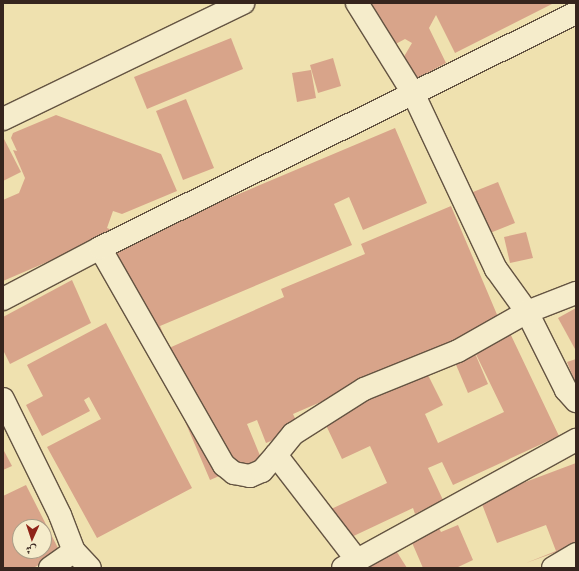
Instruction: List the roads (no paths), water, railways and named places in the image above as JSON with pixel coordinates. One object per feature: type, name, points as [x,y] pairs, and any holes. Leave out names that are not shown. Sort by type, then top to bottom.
[{"type":"street","points":[[3,119],[243,3]]},
{"type":"street","points":[[357,3],[414,93],[496,269],[527,312],[566,390],[576,401]]},
{"type":"street","points":[[3,299],[100,248],[576,13]]},
{"type":"street","points":[[100,248],[224,465],[234,473],[250,476],[262,471],[276,456],[288,439],[298,431],[364,389],[458,351],[527,312],[576,292]]},
{"type":"street","points":[[5,408],[60,515],[74,551],[90,568]]},
{"type":"street","points":[[276,456],[350,564],[576,440]]},
{"type":"street","points":[[50,568],[74,551]]},
{"type":"street","points":[[553,568],[576,554]]}]
